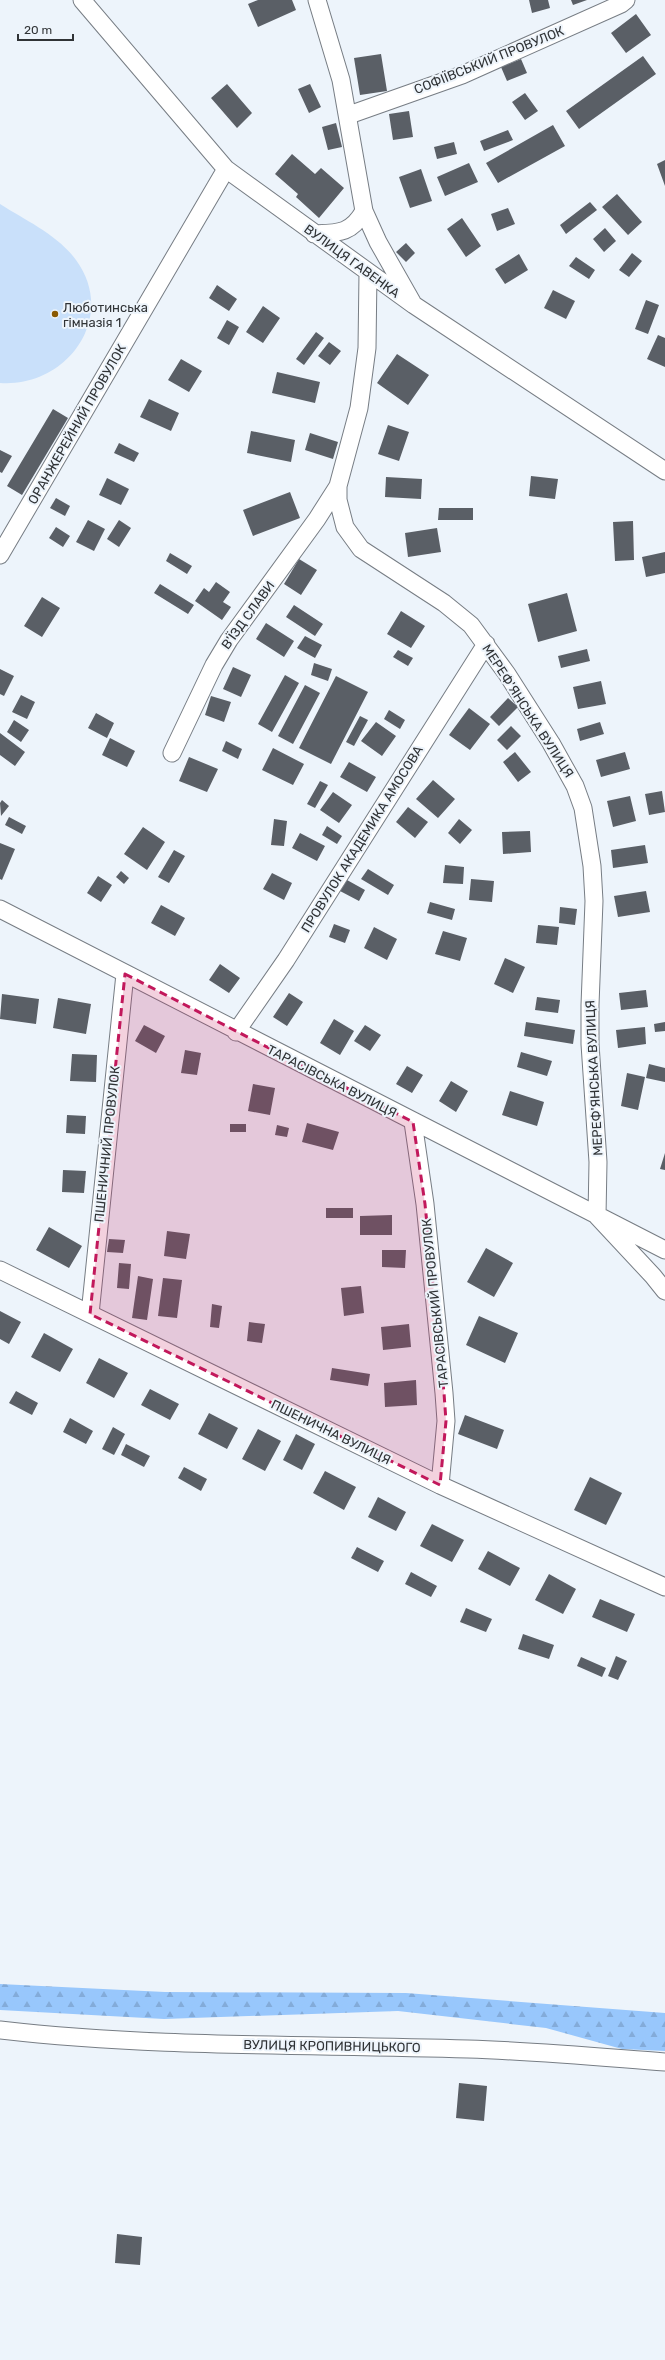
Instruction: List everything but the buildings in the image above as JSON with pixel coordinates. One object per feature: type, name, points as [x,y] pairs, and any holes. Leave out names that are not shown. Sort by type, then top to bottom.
[{"type":"street","name":"ВУЛИЦЯ ГАВЕНКА","points":[[82,0],[226,169],[414,305],[665,471]]},
{"type":"street","points":[[317,0],[341,80],[349,115],[364,211],[378,242],[414,305]]},
{"type":"street","name":"СОФІЇВСЬКИЙ ПРОВУЛОК","points":[[349,115],[462,75],[621,4],[626,0]]},
{"type":"street","name":"ОРАНЖЕРЕЙНИЙ ПРОВУЛОК","points":[[0,555],[226,169]]},
{"type":"street","points":[[314,234],[339,233],[357,224],[364,211]]},
{"type":"street","name":"МЕРЕФ'ЯНСЬКА ВУЛИЦЯ","points":[[368,273],[367,348],[359,408],[338,486],[338,500],[345,526],[361,549],[444,603],[471,625],[486,644],[551,743],[572,780],[584,808],[588,832],[594,901],[590,1044],[598,1162],[597,1216]]},
{"type":"street","name":"В'ЇЗД СЛАВИ","points":[[172,753],[214,665],[229,640],[309,531],[338,486]]},
{"type":"street","name":"ПРОВУЛОК АКАДЕМИКА АМОСОВА","points":[[236,1032],[286,960],[486,644]]},
{"type":"street","name":"ТАРАСІВСЬКА ВУЛИЦЯ","points":[[0,909],[236,1032],[665,1250]]},
{"type":"street","name":"ПШЕНИЧНИЙ ПРОВУЛОК","points":[[90,1314],[125,974]]},
{"type":"street","name":"ТАРАСІВСЬКИЙ ПРОВУЛОК","points":[[413,1122],[426,1204],[444,1393],[446,1420],[440,1485]]},
{"type":"street","points":[[597,1216],[665,1291]]},
{"type":"street","name":"ПШЕНИЧНА ВУЛИЦЯ","points":[[0,1270],[440,1485],[665,1587]]},
{"type":"street","name":"ВУЛИЦЯ КРОПИВНИЦЬКОГО","points":[[0,2030],[55,2036],[207,2043],[470,2049],[665,2062]]},
{"type":"highlighted area","points":[[125,974],[413,1122],[425,1204],[444,1393],[446,1421],[440,1485],[90,1314]]},
{"type":"shaded area","points":[[0,204],[41,229],[69,251],[76,260],[88,282],[91,304],[88,325],[79,345],[65,361],[46,374],[24,381],[0,383]]},
{"type":"green space","points":[[0,1984],[165,1992],[406,1993],[665,2013],[665,2051],[622,2049],[546,2028],[398,2011],[164,2019],[0,2010]]},
{"type":"place","name":"Люботинська гiмназiя 1","points":[[55,314]]}]
